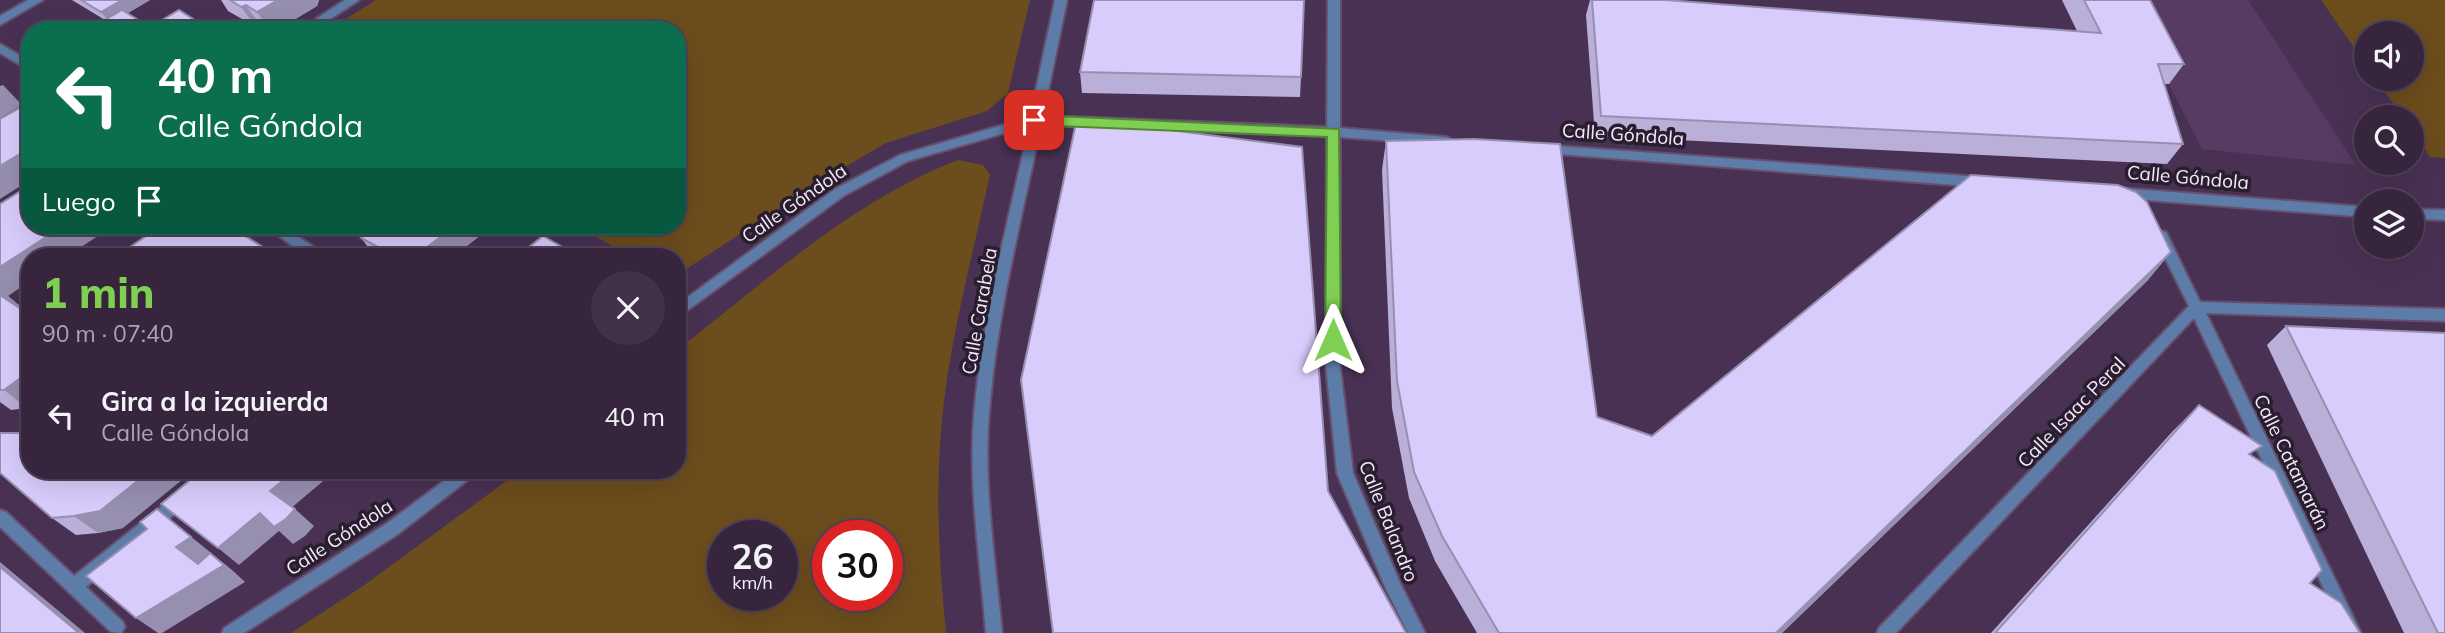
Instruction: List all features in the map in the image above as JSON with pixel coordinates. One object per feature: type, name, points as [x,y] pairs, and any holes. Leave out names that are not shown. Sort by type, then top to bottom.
[{"type":"street","points":[[0,21],[37,0]]},
{"type":"street","points":[[319,21],[353,0]]},
{"type":"street","name":"Calle Carabela","points":[[994,633],[980,470],[982,405],[992,331],[1061,0]]},
{"type":"street","name":"Calle Balandro","points":[[1334,0],[1333,366],[1345,473],[1393,587],[1417,633]]},
{"type":"street","points":[[0,48],[21,61]]},
{"type":"street","name":"Calle Góndola","points":[[686,306],[840,192],[904,158],[1034,120],[1334,132],[1455,142]]},
{"type":"street","name":"Calle Góndola","points":[[1536,148],[1989,183]]},
{"type":"street","name":"Calle Góndola","points":[[2100,191],[2147,207],[2354,212]]},
{"type":"street","points":[[2147,207],[2196,307],[2445,315]]},
{"type":"street","points":[[2424,214],[2445,215]]},
{"type":"street","points":[[285,235],[305,248]]},
{"type":"street","name":"Calle Isaac Peral","points":[[1885,633],[2196,307]]},
{"type":"street","name":"Calle Catamarán","points":[[2196,307],[2353,633]]},
{"type":"street","name":"Calle Góndola","points":[[230,633],[392,529],[458,479]]},
{"type":"street","points":[[73,587],[195,487]]},
{"type":"street","points":[[0,517],[117,627]]},
{"type":"shaded area","points":[[376,0],[1030,0],[1008,93],[987,111],[886,143],[831,175],[686,269],[686,248],[616,248],[593,235],[686,235],[686,21],[342,21]]},
{"type":"shaded area","points":[[2126,0],[2248,0],[2354,165],[2202,149]]},
{"type":"shaded area","points":[[2321,0],[2445,0],[2445,158],[2430,157],[2424,148],[2424,105],[2394,105],[2385,91],[2424,91],[2424,21],[2354,21],[2354,48]]},
{"type":"shaded area","points":[[958,160],[983,165],[990,174],[956,327],[942,420],[939,526],[946,633],[291,633],[363,586],[509,479],[686,479],[686,343],[777,270],[846,220],[919,177]]},
{"type":"building","points":[[81,0],[122,0],[101,12]]},
{"type":"building","points":[[230,0],[278,0],[257,12]]},
{"type":"building","points":[[1094,0],[1304,0],[1301,77],[1080,72]]},
{"type":"building","points":[[1592,0],[1666,0],[2101,33],[2084,0],[2150,0],[2184,64],[2158,64],[2183,144],[1601,116]]},
{"type":"building","points":[[122,10],[140,21],[103,21]]},
{"type":"building","points":[[179,10],[196,21],[160,21]]},
{"type":"building","points":[[21,107],[21,153],[0,166],[0,119]]},
{"type":"building","points":[[1077,118],[1302,147],[1328,491],[1406,633],[1053,633],[1021,380]]},
{"type":"building","points":[[1474,139],[1560,144],[1597,417],[1652,436],[1971,175],[2118,185],[2136,192],[2147,202],[2171,252],[1776,633],[1499,633],[1442,536],[1414,472],[1397,381],[1386,141]]},
{"type":"building","points":[[21,191],[21,235],[49,235],[29,248],[21,248],[21,253],[0,267],[0,204]]},
{"type":"building","points":[[148,235],[244,235],[264,248],[128,248]]},
{"type":"building","points":[[365,235],[443,235],[426,248],[380,248],[361,238]]},
{"type":"building","points":[[543,236],[564,248],[528,248]]},
{"type":"building","points":[[0,295],[21,309],[21,378],[0,390]]},
{"type":"building","points":[[2286,326],[2445,333],[2445,633],[2438,633]]},
{"type":"building","points":[[2199,405],[2262,446],[2249,454],[2275,471],[2322,570],[2310,583],[2341,603],[2360,633],[1995,633]]},
{"type":"building","points":[[0,433],[21,433],[21,479],[140,479],[100,511],[52,518],[0,473]]},
{"type":"building","points":[[191,479],[285,479],[270,491],[295,509],[274,527],[260,513],[218,548],[161,504]]},
{"type":"building","points":[[157,509],[191,537],[176,547],[198,564],[210,553],[224,565],[136,618],[86,576],[147,529],[140,522]]},
{"type":"building","points":[[0,567],[79,633],[0,633]]},
{"type":"route","points":[[1034,120],[1334,132],[1333,340]]}]
